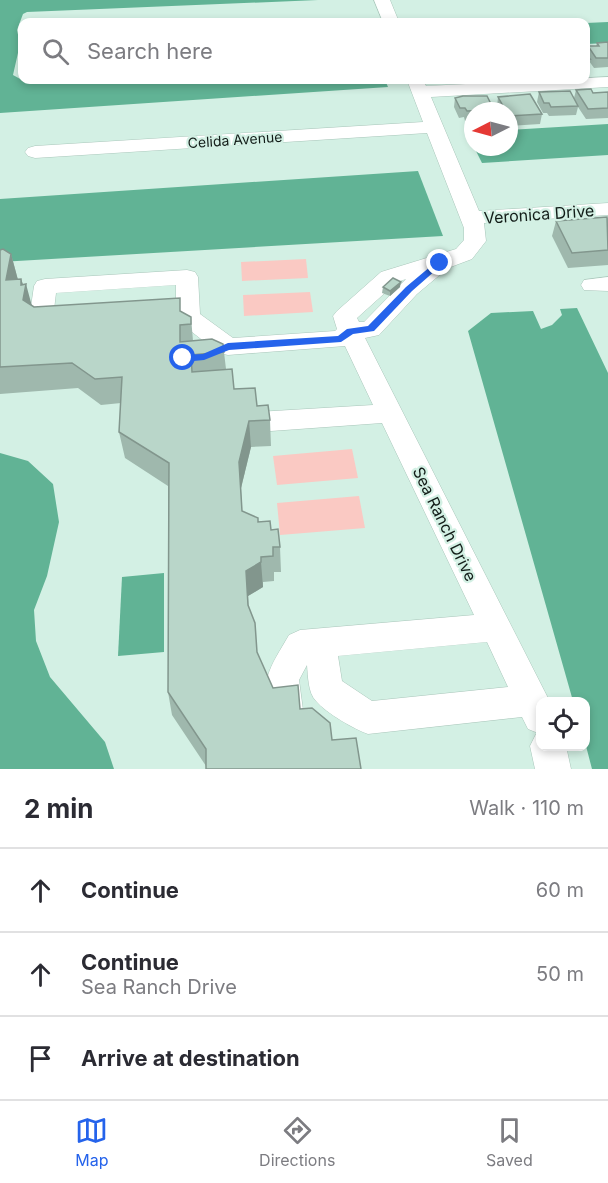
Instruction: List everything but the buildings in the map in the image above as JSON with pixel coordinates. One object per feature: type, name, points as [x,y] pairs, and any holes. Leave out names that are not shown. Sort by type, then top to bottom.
[{"type":"street","points":[[390,18],[382,0],[394,0]]},
{"type":"street","points":[[590,82],[608,82]]},
{"type":"street","points":[[204,357],[228,347],[341,339],[350,332],[345,316],[389,277],[464,254],[475,241],[475,228],[417,86],[512,84]]},
{"type":"street","name":"Celida Avenue","points":[[35,152],[434,127]]},
{"type":"street","name":"Veronica Drive","points":[[471,218],[608,209]]},
{"type":"street","points":[[188,317],[187,277],[45,286],[34,299],[40,327],[188,317],[228,347]]},
{"type":"street","name":"Sea Ranch Drive","points":[[350,332],[536,708]]},
{"type":"street","points":[[257,422],[390,413]]},
{"type":"street","points":[[277,692],[300,645],[496,627]]},
{"type":"street","points":[[320,643],[327,690],[368,718],[536,708]]},
{"type":"street","points":[[549,751],[553,769]]},
{"type":"shaded area","points":[[0,0],[318,0],[27,12],[22,18],[18,18],[18,53],[13,75],[18,78],[18,84],[387,84],[388,87],[0,113]]},
{"type":"shaded area","points":[[608,22],[608,43],[590,44],[590,23]]},
{"type":"shaded area","points":[[608,124],[608,155],[482,163],[478,156],[518,156],[518,129]]},
{"type":"shaded area","points":[[418,171],[443,236],[0,262],[0,199]]},
{"type":"shaded area","points":[[306,259],[308,278],[242,281],[241,262]]},
{"type":"shaded area","points":[[310,292],[313,312],[244,316],[243,295]]},
{"type":"shaded area","points":[[577,308],[608,373],[608,769],[592,769],[587,751],[590,751],[590,697],[572,697],[468,331],[491,313],[533,311],[541,329],[552,325],[562,315],[560,309]]},
{"type":"shaded area","points":[[352,449],[358,478],[277,485],[273,456]]},
{"type":"shaded area","points":[[0,453],[28,461],[53,484],[59,522],[47,576],[34,610],[36,641],[50,677],[105,742],[114,769],[0,769]]},
{"type":"shaded area","points":[[359,496],[365,528],[280,535],[277,503]]},
{"type":"shaded area","points":[[164,573],[164,652],[118,656],[122,577]]},
{"type":"route","points":[[183,358],[204,357],[228,347],[341,339],[350,332],[371,329],[409,289],[440,263]]}]
